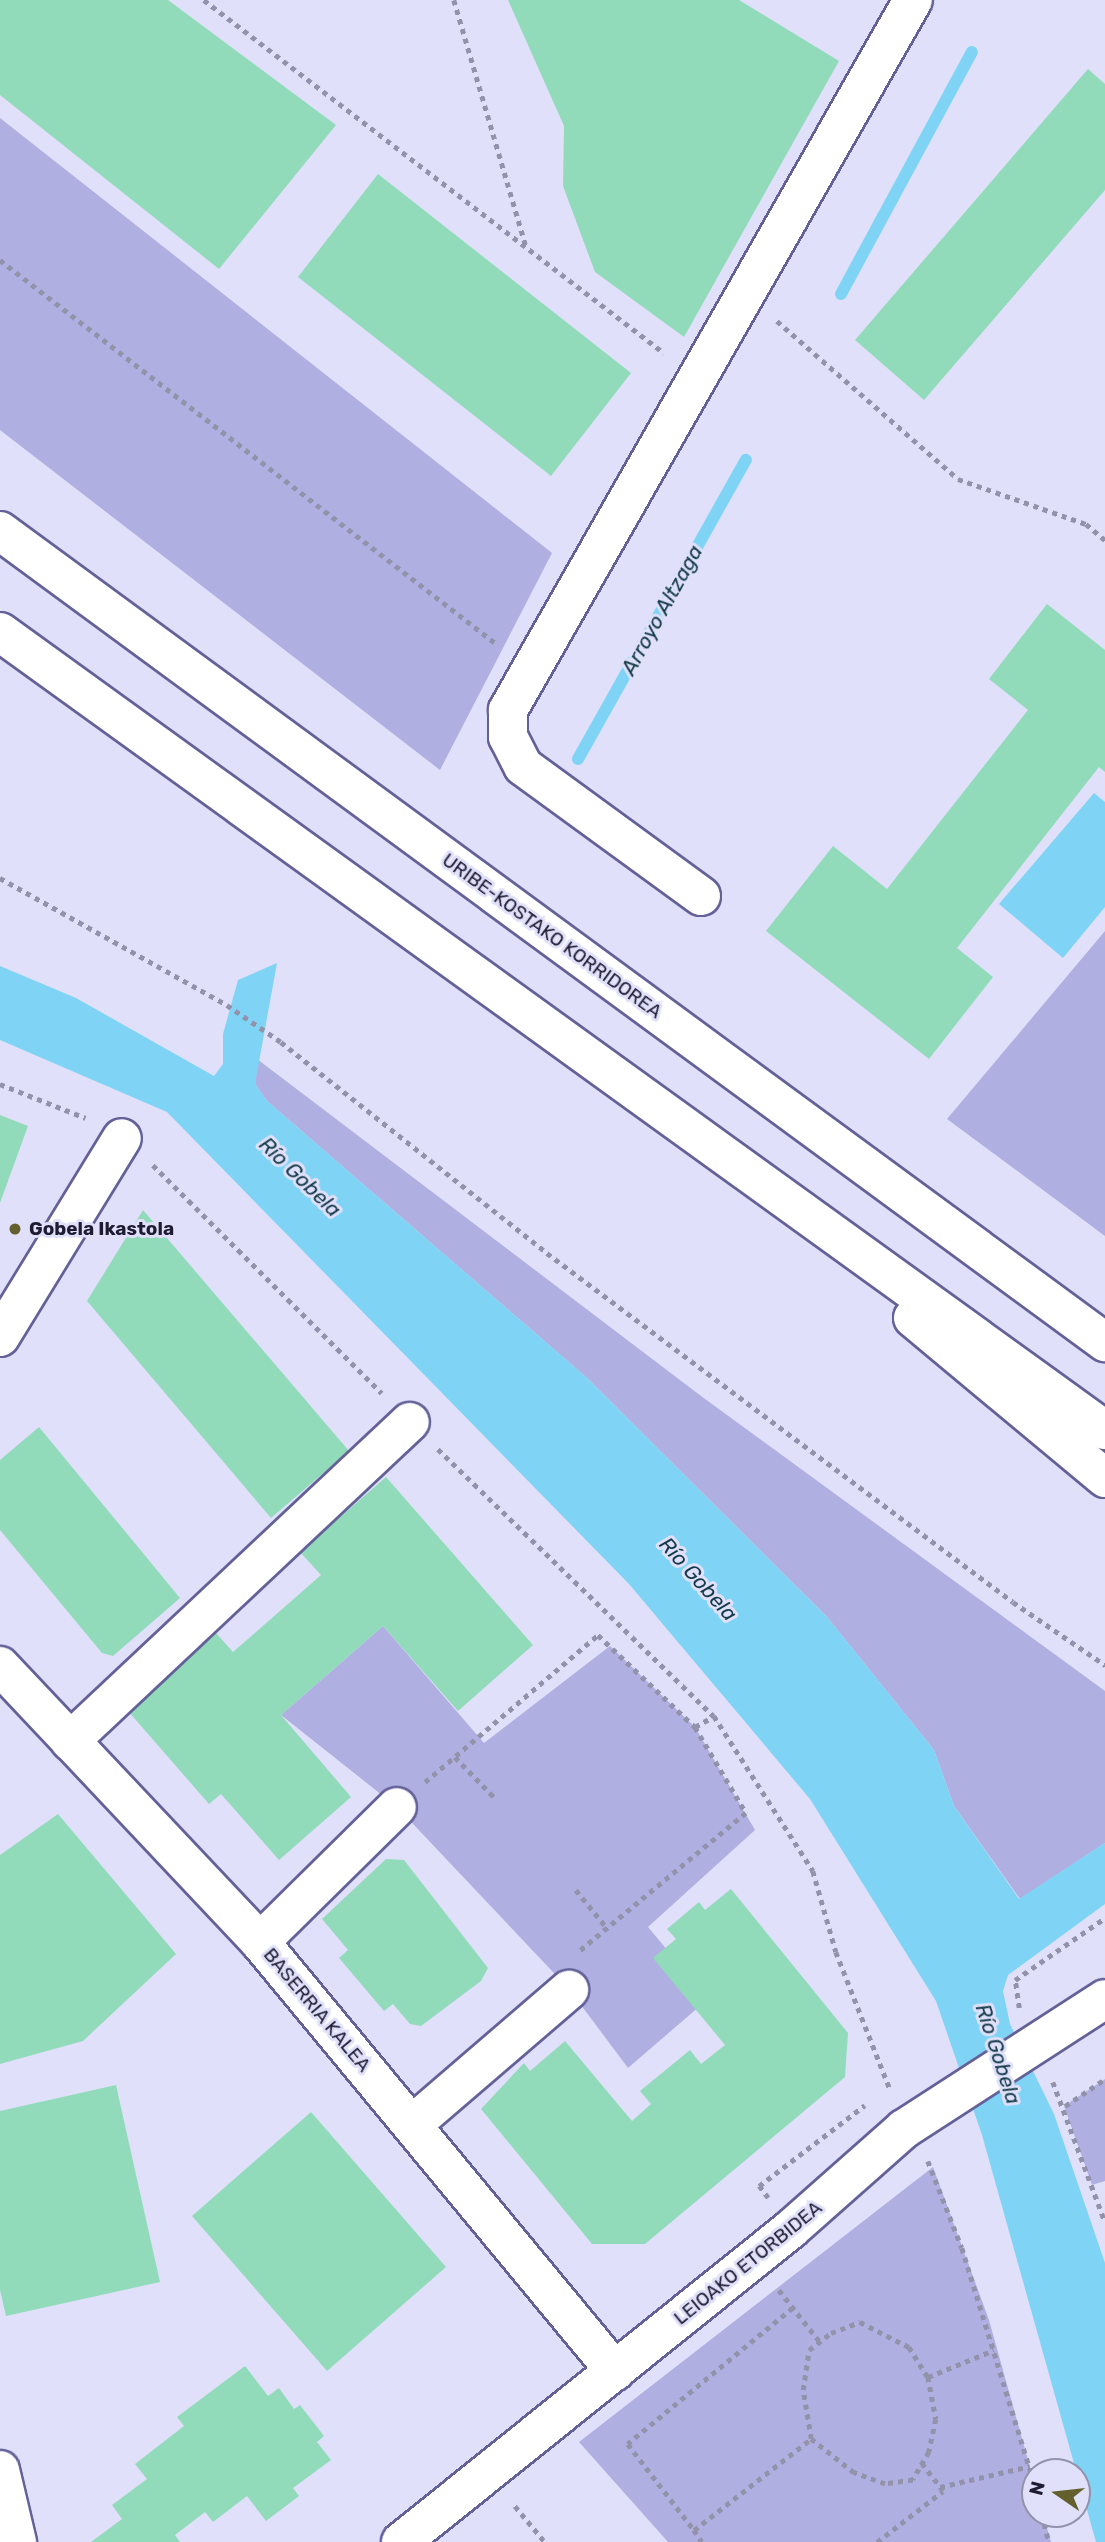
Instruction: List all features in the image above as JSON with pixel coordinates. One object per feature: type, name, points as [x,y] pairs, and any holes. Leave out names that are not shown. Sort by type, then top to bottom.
[{"type":"main road","points":[[701,896],[523,766],[508,737],[508,710],[695,377],[749,296],[914,0]]},
{"type":"main road","name":"URIBE-KOSTAKO KORRIDOREA","points":[[0,531],[1105,1342]]},
{"type":"main road","points":[[0,632],[671,1113],[1105,1430]]},
{"type":"main road","points":[[671,1113],[1105,1478]]},
{"type":"main road","points":[[0,1337],[122,1138]]},
{"type":"main road","points":[[70,1741],[410,1422]]},
{"type":"main road","name":"BASERRIA KALEA","points":[[0,1666],[260,1942],[615,2371]]},
{"type":"main road","points":[[260,1942],[397,1807]]},
{"type":"main road","points":[[413,2124],[572,1972]]},
{"type":"main road","name":"LEIOAKO ETORBIDEA","points":[[401,2542],[754,2259],[899,2113],[1033,2044],[1105,1999]]},
{"type":"main road","points":[[0,2470],[17,2542]]},
{"type":"path","points":[[204,0],[695,377]]},
{"type":"path","points":[[454,0],[527,250]]},
{"type":"path","points":[[0,260],[531,670]]},
{"type":"path","points":[[749,296],[958,480],[1086,524],[1105,540]]},
{"type":"path","points":[[0,878],[227,1005],[281,1042],[547,1253],[1105,1665]]},
{"type":"path","points":[[0,1084],[74,1112],[122,1138],[189,1196],[410,1422],[714,1716],[813,1871],[836,1952],[899,2113],[933,2167],[1028,2458]]},
{"type":"path","points":[[397,1807],[598,1635],[695,1727],[746,1814],[607,1928],[572,1972]]},
{"type":"path","points":[[695,1727],[714,1716]]},
{"type":"path","points":[[455,1757],[496,1799]]},
{"type":"path","points":[[576,1890],[607,1928]]},
{"type":"path","points":[[1105,1918],[1015,1980],[1022,2022],[1064,2106],[1105,2222]]},
{"type":"path","points":[[1064,2106],[1105,2079]]},
{"type":"path","points":[[754,2259],[820,2342]]},
{"type":"path","points":[[702,2542],[628,2444],[793,2308]]},
{"type":"path","points":[[860,2322],[909,2347],[928,2377],[936,2419],[922,2464],[913,2480],[885,2484],[854,2473],[811,2439],[803,2390],[809,2350],[820,2342],[860,2322]]},
{"type":"path","points":[[928,2377],[994,2350]]},
{"type":"path","points":[[694,2530],[811,2439]]},
{"type":"path","points":[[877,2542],[943,2491],[922,2464]]},
{"type":"path","points":[[940,2487],[1021,2468]]},
{"type":"path","points":[[515,2506],[545,2542]]},
{"type":"shaded area","points":[[0,118],[552,553],[440,770],[0,430]]},
{"type":"shaded area","points":[[1105,931],[1105,1236],[947,1119]]},
{"type":"shaded area","points":[[257,1059],[701,1396],[1105,1691],[1105,1843],[1020,1899],[954,1806],[934,1750],[827,1617],[587,1378],[267,1101],[255,1084]]},
{"type":"shaded area","points":[[383,1626],[484,1743],[610,1646],[695,1727],[755,1830],[648,1927],[708,1999],[628,2068],[569,1989],[397,1807],[281,1715]]},
{"type":"shaded area","points":[[1105,2079],[1105,2181],[1092,2185],[1064,2106]]},
{"type":"shaded area","points":[[933,2167],[989,2320],[1027,2458],[1021,2458],[1021,2528],[1047,2528],[1051,2542],[668,2542],[579,2442]]},
{"type":"water","points":[[1094,793],[1105,802],[1105,907],[1063,958],[999,904]]},
{"type":"water","name":"Río Gobela","points":[[277,963],[255,1084],[267,1101],[587,1378],[827,1617],[934,1750],[954,1806],[1019,1899],[1105,1843],[1105,1904],[1008,1975],[1003,1991],[1010,2024],[1054,2114],[1105,2263],[1105,2542],[1096,2542],[1091,2524],[1091,2458],[1072,2458],[982,2135],[936,2001],[810,1799],[629,1584],[167,1112],[0,1040],[0,966],[76,998],[214,1076],[223,1064],[223,1034],[238,980]]},
{"type":"building","points":[[0,0],[168,0],[336,125],[219,269],[0,95]]},
{"type":"building","points":[[508,0],[739,0],[839,61],[684,337],[595,272],[563,186],[564,126]]},
{"type":"building","points":[[1088,69],[1105,84],[1105,190],[924,400],[855,340]]},
{"type":"building","points":[[378,174],[631,373],[551,476],[298,277]]},
{"type":"building","points":[[1047,604],[1105,650],[1105,772],[1099,767],[957,948],[993,977],[929,1059],[766,931],[833,846],[887,889],[1028,710],[989,679]]},
{"type":"building","points":[[0,1115],[28,1126],[0,1203]]},
{"type":"building","points":[[143,1210],[349,1451],[271,1518],[87,1301]]},
{"type":"building","points":[[39,1427],[180,1598],[113,1656],[102,1653],[0,1530],[0,1460]]},
{"type":"building","points":[[386,1477],[533,1645],[458,1711],[383,1626],[281,1715],[351,1797],[279,1860],[221,1794],[209,1804],[128,1711],[216,1633],[233,1652],[321,1575],[300,1552]]},
{"type":"building","points":[[58,1814],[176,1954],[83,2041],[0,2064],[0,1855]]},
{"type":"building","points":[[386,1859],[404,1860],[488,1968],[481,1981],[421,2026],[410,2024],[393,2004],[384,2011],[339,1958],[348,1950],[322,1919]]},
{"type":"building","points":[[731,1889],[848,2033],[845,2077],[645,2244],[592,2244],[481,2109],[524,2063],[530,2071],[565,2041],[632,2121],[651,2104],[640,2091],[690,2050],[701,2064],[725,2045],[653,1958],[676,1939],[667,1929],[699,1902],[705,1910]]},
{"type":"building","points":[[116,2085],[160,2282],[6,2316],[0,2290],[0,2111]]},
{"type":"building","points":[[311,2112],[446,2267],[327,2371],[192,2216]]},
{"type":"building","points":[[245,2366],[268,2396],[279,2388],[294,2409],[300,2405],[324,2436],[317,2442],[331,2460],[293,2488],[299,2496],[266,2521],[247,2496],[213,2522],[205,2512],[175,2535],[180,2542],[91,2542],[122,2519],[112,2505],[147,2479],[135,2464],[184,2426],[177,2417]]},
{"type":"waterway","name":"Arroyo Altzaga","points":[[841,294],[972,52]]},
{"type":"waterway","name":"Arroyo Altzaga","points":[[578,759],[746,460]]},
{"type":"place","name":"Gobela Ikastola","points":[[15,1229]]}]
